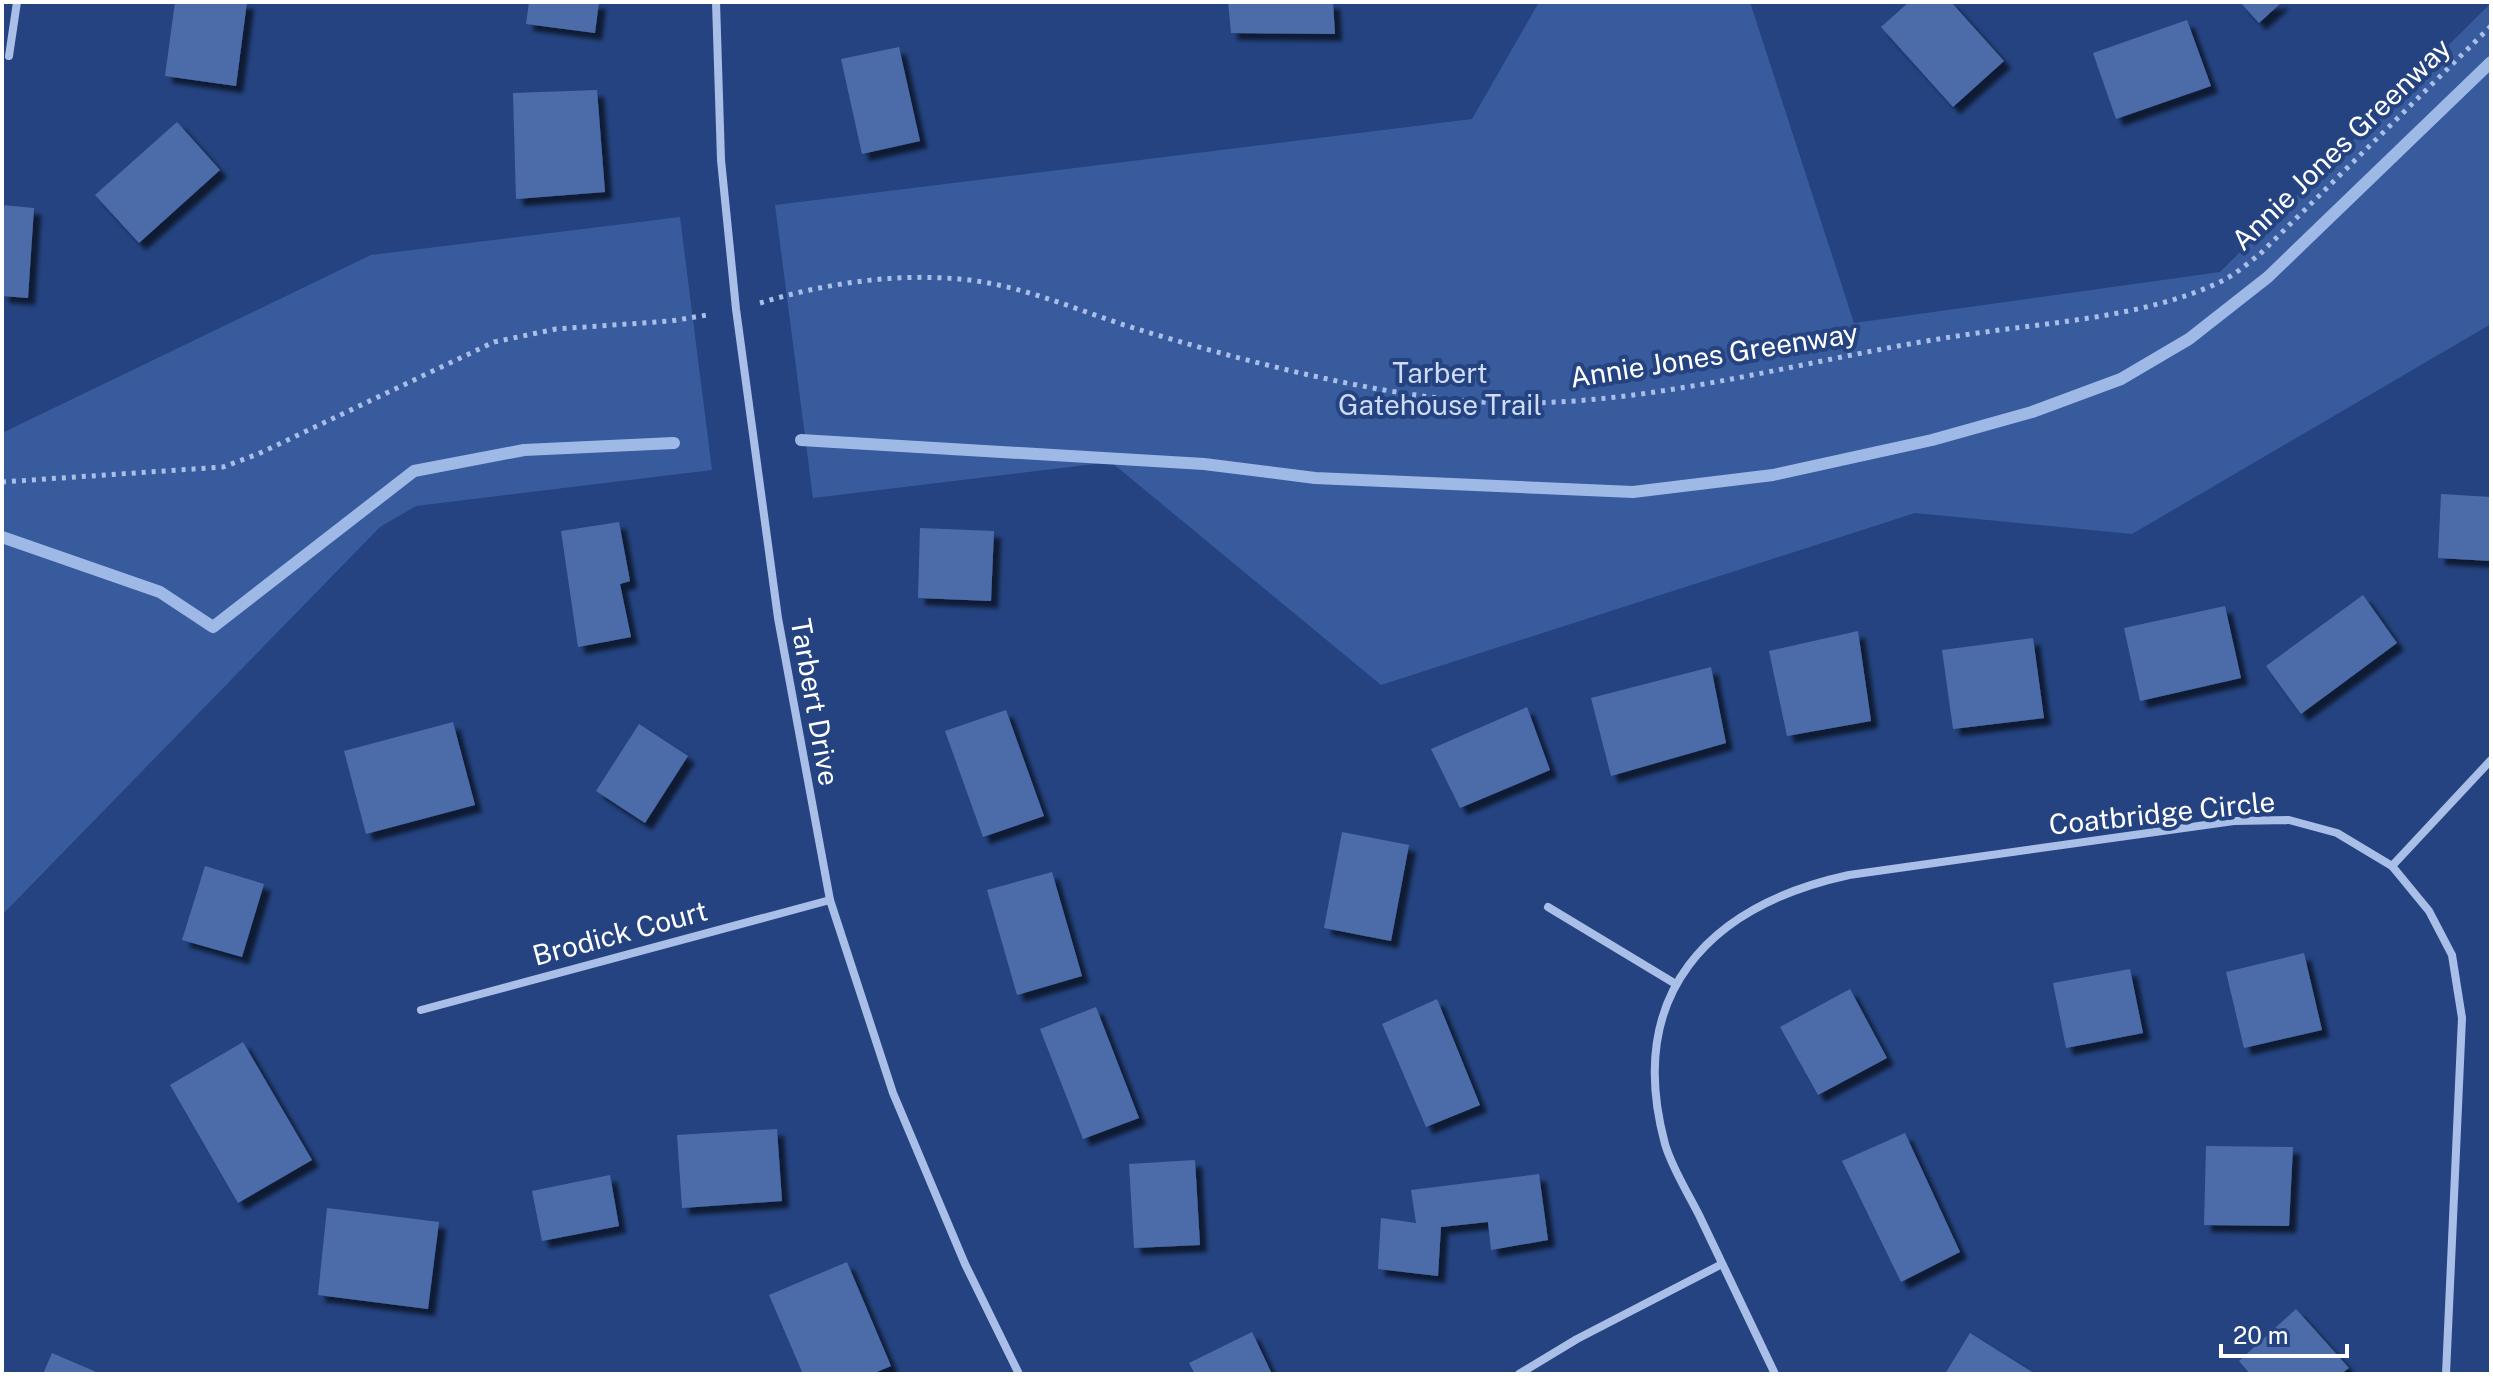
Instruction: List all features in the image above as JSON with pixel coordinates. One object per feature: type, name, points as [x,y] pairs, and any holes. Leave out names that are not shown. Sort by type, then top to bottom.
[{"type":"street","points":[[9,56],[17,2]]},
{"type":"street","name":"Tarbert Drive","points":[[716,2],[721,160],[736,309],[778,618],[830,900],[893,1093],[965,1264],[1019,1374]]},
{"type":"street","points":[[2392,866],[2491,760]]},
{"type":"street","name":"Coatbridge Circle","points":[[1775,1374],[1666,1147],[1654,1089],[1658,1029],[1674,983],[1701,950],[1733,925],[1807,884],[1849,875],[2234,821],[2289,820],[2337,833],[2392,866],[2429,911],[2452,955],[2462,1018],[2446,1374]]},
{"type":"street","name":"Brodick Court","points":[[421,1010],[830,900]]},
{"type":"street","points":[[1548,907],[1674,983]]},
{"type":"street","points":[[1519,1374],[1577,1339],[1722,1264]]},
{"type":"path","name":"Annie Jones Greenway","points":[[756,305],[815,288],[892,279],[959,279],[1023,290],[1139,329],[1304,372],[1468,401],[1577,400],[1668,388],[1883,346],[2123,311],[2202,290],[2227,279],[2260,254],[2491,26]]},
{"type":"path","points":[[2,482],[223,467],[258,454],[494,342],[556,329],[671,321],[707,315]]},
{"type":"green space","name":"Tarbert Gatehouse Trail","points":[[1539,2],[1750,2],[1854,323],[2220,272],[2491,3],[2491,324],[2132,534],[1915,513],[1381,685],[1111,462],[813,498],[775,205],[1472,119]]},
{"type":"green space","points":[[680,217],[712,470],[416,506],[380,527],[2,915],[2,433],[371,255]]},
{"type":"building","points":[[175,2],[247,2],[236,86],[165,76]]},
{"type":"building","points":[[529,2],[599,2],[595,33],[526,24]]},
{"type":"building","points":[[1228,2],[1333,2],[1335,34],[1231,33]]},
{"type":"building","points":[[1909,2],[1951,2],[2004,61],[1953,107],[1881,27]]},
{"type":"building","points":[[2240,2],[2282,2],[2259,23]]},
{"type":"building","points":[[2187,20],[2211,86],[2116,119],[2093,53]]},
{"type":"building","points":[[899,47],[920,141],[862,154],[841,59]]},
{"type":"building","points":[[597,90],[605,192],[516,199],[513,93]]},
{"type":"building","points":[[177,122],[220,170],[139,243],[95,195]]},
{"type":"building","points":[[2,205],[34,208],[28,298],[2,296]]},
{"type":"building","points":[[2441,494],[2491,497],[2491,561],[2438,558]]},
{"type":"building","points":[[619,522],[630,581],[620,584],[631,637],[578,647],[561,531]]},
{"type":"building","points":[[920,528],[994,531],[991,601],[918,598]]},
{"type":"building","points":[[2363,595],[2397,643],[2301,714],[2266,666]]},
{"type":"building","points":[[2225,606],[2241,678],[2140,701],[2124,628]]},
{"type":"building","points":[[1858,631],[1871,721],[1787,736],[1769,651]]},
{"type":"building","points":[[2033,638],[2044,718],[1953,729],[1942,650]]},
{"type":"building","points":[[1711,667],[1726,743],[1611,776],[1591,698]]},
{"type":"building","points":[[1527,707],[1550,770],[1460,808],[1431,749]]},
{"type":"building","points":[[1006,710],[1044,816],[983,837],[945,731]]},
{"type":"building","points":[[453,722],[475,805],[366,834],[344,751]]},
{"type":"building","points":[[639,724],[688,756],[645,823],[596,791]]},
{"type":"building","points":[[1342,832],[1409,845],[1391,941],[1324,928]]},
{"type":"building","points":[[205,866],[264,884],[242,957],[182,940]]},
{"type":"building","points":[[1052,872],[1082,976],[1017,995],[987,890]]},
{"type":"building","points":[[2304,953],[2322,1030],[2244,1048],[2226,972]]},
{"type":"building","points":[[2130,969],[2143,1033],[2066,1048],[2053,983]]},
{"type":"building","points":[[1850,989],[1887,1058],[1818,1095],[1780,1027]]},
{"type":"building","points":[[1437,999],[1480,1105],[1426,1127],[1382,1024]]},
{"type":"building","points":[[1096,1007],[1139,1118],[1083,1139],[1040,1029]]},
{"type":"building","points":[[243,1042],[312,1160],[238,1203],[170,1085]]},
{"type":"building","points":[[777,1129],[782,1201],[682,1208],[677,1135]]},
{"type":"building","points":[[1905,1133],[1960,1252],[1901,1282],[1842,1161]]},
{"type":"building","points":[[2206,1146],[2293,1147],[2289,1226],[2204,1225]]},
{"type":"building","points":[[1195,1160],[1200,1245],[1134,1248],[1129,1164]]},
{"type":"building","points":[[1539,1174],[1548,1240],[1491,1250],[1488,1222],[1441,1227],[1438,1276],[1378,1269],[1381,1218],[1416,1223],[1411,1190]]},
{"type":"building","points":[[610,1175],[619,1226],[542,1241],[532,1191]]},
{"type":"building","points":[[327,1208],[439,1222],[428,1309],[318,1295]]},
{"type":"building","points":[[847,1262],[891,1366],[872,1374],[803,1374],[769,1295]]},
{"type":"building","points":[[2296,1309],[2349,1368],[2341,1374],[2250,1374],[2239,1361]]},
{"type":"building","points":[[1252,1332],[1272,1374],[1195,1374],[1189,1363]]},
{"type":"building","points":[[1970,1333],[2032,1372],[2031,1374],[1945,1374]]},
{"type":"building","points":[[52,1353],[101,1374],[43,1374]]},
{"type":"waterway","points":[[801,440],[1204,464],[1315,478],[1633,492],[1773,475],[1932,440],[2032,412],[2121,379],[2189,339],[2268,277],[2491,62]]},
{"type":"waterway","points":[[2,537],[160,592],[213,627],[414,471],[524,450],[674,443]]}]
